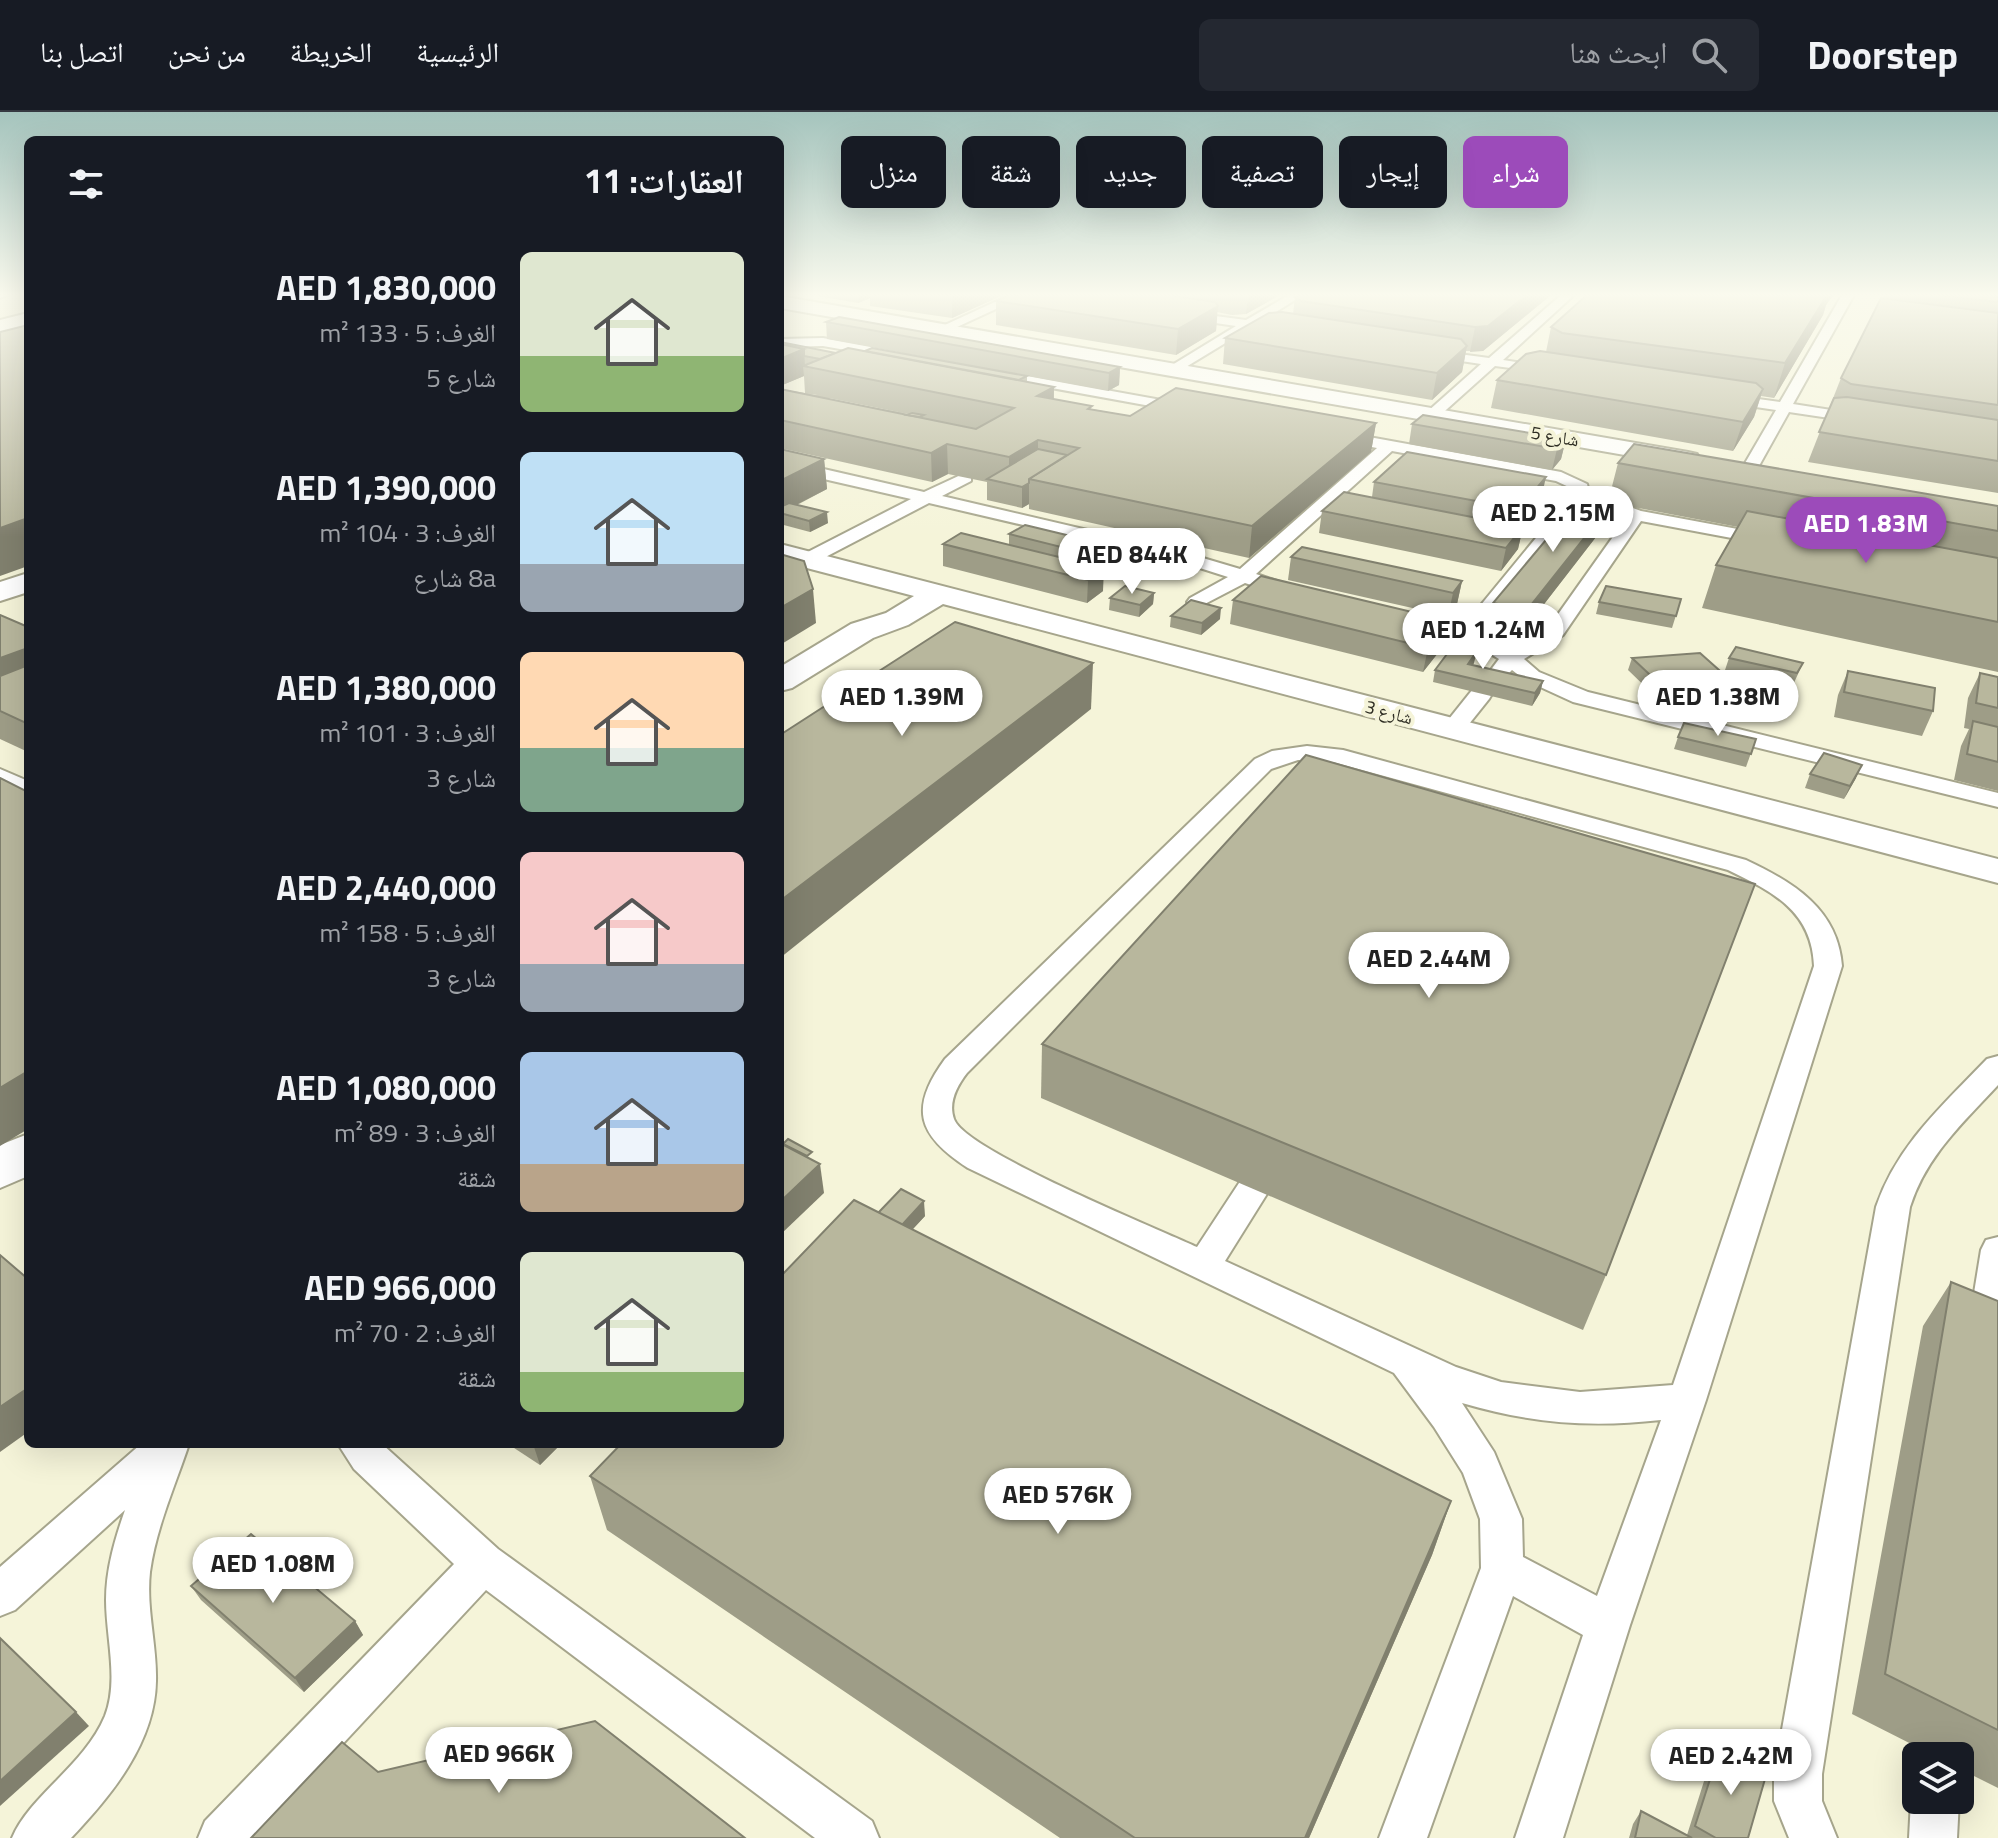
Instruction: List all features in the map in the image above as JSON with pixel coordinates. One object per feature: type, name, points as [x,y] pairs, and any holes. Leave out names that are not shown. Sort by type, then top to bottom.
[{"type":"street","name":"شارع 5","points":[[1203,376],[1704,462]]},
{"type":"street","points":[[1741,468],[1780,475]]},
{"type":"street","name":"شارع 3","points":[[794,555],[1998,871]]},
{"type":"street","points":[[0,592],[24,583]]},
{"type":"street","points":[[784,679],[862,631],[897,619],[923,590]]},
{"type":"lane","points":[[1004,376],[1207,412]]},
{"type":"lane","points":[[1432,415],[1478,376]]},
{"type":"lane","points":[[1741,468],[1802,376]]},
{"type":"lane","points":[[1707,395],[1876,421]]},
{"type":"lane","points":[[1091,408],[1115,396]]},
{"type":"lane","points":[[1313,431],[1561,477],[1581,487],[1580,495],[1467,634]]},
{"type":"lane","points":[[1197,602],[1242,577],[1389,445]]},
{"type":"lane","points":[[784,465],[1186,558],[1304,596]]},
{"type":"lane","points":[[794,555],[965,478]]},
{"type":"lane","points":[[1580,495],[1637,515],[1794,545]]},
{"type":"lane","points":[[1453,729],[1510,658],[1556,631],[1637,515]]},
{"type":"lane","points":[[1394,617],[1467,634],[1493,645],[1549,686],[1581,697],[1998,800]]},
{"type":"lane","points":[[1539,1838],[1608,1625],[1687,1400],[1828,966],[1829,950],[1825,934],[1800,902],[1781,888],[1737,865],[1494,810],[1318,752],[1286,753],[1263,764],[940,1084],[934,1105],[939,1126],[955,1145],[1203,1267],[1474,1391],[1546,1407],[1616,1411],[1687,1400]]},
{"type":"lane","points":[[0,776],[24,788]]},
{"type":"lane","points":[[1813,1838],[1798,1801],[1798,1774],[1893,1207],[1906,1169],[1998,1066]]},
{"type":"lane","points":[[1203,1267],[1253,1189]]},
{"type":"lane","points":[[1983,1350],[1998,1250]]},
{"type":"lane","points":[[1403,1838],[1502,1568],[1501,1519],[1480,1465],[1448,1415],[1407,1362]]},
{"type":"lane","points":[[0,1595],[165,1448]]},
{"type":"lane","points":[[36,1838],[69,1807],[102,1766],[125,1723],[134,1684],[128,1610],[129,1572],[138,1533],[168,1448]]},
{"type":"lane","points":[[361,1448],[483,1563],[855,1838]]},
{"type":"lane","points":[[222,1838],[483,1563]]},
{"type":"lane","points":[[1502,1568],[1608,1625]]},
{"type":"lane","points":[[1933,1838],[1934,1814]]},
{"type":"building","points":[[0,376],[24,376],[24,519],[0,528]]},
{"type":"building","points":[[851,376],[994,376],[1054,387],[1037,396],[1130,416],[1176,388],[1376,423],[1252,526],[1029,479],[1079,448],[1038,440],[1009,457],[947,444],[931,453],[784,421],[784,390],[976,429],[1014,408]]},
{"type":"building","points":[[995,376],[1027,376],[1019,380]]},
{"type":"building","points":[[1502,376],[1706,376],[1756,383],[1763,389],[1743,422],[1497,380]]},
{"type":"building","points":[[1842,376],[1998,376],[1998,405],[1851,384],[1841,378]]},
{"type":"building","points":[[1847,397],[1998,420],[1998,461],[1819,432],[1834,398]]},
{"type":"building","points":[[1423,415],[1566,439],[1557,449],[1412,424]]},
{"type":"building","points":[[1634,444],[1998,506],[1998,531],[1618,463]]},
{"type":"building","points":[[1038,449],[1067,455],[1029,479],[1029,483],[1022,487],[987,479]]},
{"type":"building","points":[[784,450],[824,459],[784,479]]},
{"type":"building","points":[[1407,452],[1546,477],[1519,509],[1374,482]]},
{"type":"building","points":[[1344,492],[1523,527],[1506,548],[1322,511]]},
{"type":"building","points":[[1582,497],[1612,503],[1527,610],[1493,603]]},
{"type":"building","points":[[789,503],[827,512],[809,521],[784,514],[784,505]]},
{"type":"building","points":[[1747,511],[1998,558],[1998,622],[1716,565]]},
{"type":"building","points":[[1025,525],[1112,546],[1097,556],[1009,534]]},
{"type":"building","points":[[961,533],[1104,568],[1088,580],[943,544]]},
{"type":"building","points":[[1302,547],[1462,581],[1453,593],[1291,557]]},
{"type":"building","points":[[784,555],[804,561],[813,589],[784,606]]},
{"type":"building","points":[[1261,576],[1450,621],[1428,648],[1233,600]]},
{"type":"building","points":[[1125,586],[1154,593],[1140,605],[1110,598]]},
{"type":"building","points":[[1606,586],[1681,599],[1676,616],[1599,602]]},
{"type":"building","points":[[1191,600],[1221,608],[1202,623],[1171,616]]},
{"type":"building","points":[[0,615],[24,625],[24,649],[0,658]]},
{"type":"building","points":[[955,622],[1093,663],[784,898],[784,732]]},
{"type":"building","points":[[1453,646],[1477,651],[1468,664],[1543,681],[1535,693],[1435,670]]},
{"type":"building","points":[[1736,647],[1803,663],[1797,673],[1729,658]]},
{"type":"building","points":[[1700,653],[1728,678],[1704,680],[1710,685],[1664,688],[1632,658]]},
{"type":"building","points":[[24,667],[24,722],[0,711],[0,676]]},
{"type":"building","points":[[1848,671],[1935,688],[1933,711],[1844,692]]},
{"type":"building","points":[[1980,673],[1998,677],[1998,708],[1976,703]]},
{"type":"building","points":[[1973,721],[1998,727],[1998,762],[1967,754]]},
{"type":"building","points":[[1684,723],[1756,739],[1751,754],[1678,737]]},
{"type":"building","points":[[1824,753],[1862,765],[1850,786],[1810,774]]},
{"type":"building","points":[[1306,755],[1755,884],[1606,1275],[1042,1044]]},
{"type":"building","points":[[0,778],[24,790],[24,1073],[0,1088]]},
{"type":"building","points":[[788,1139],[812,1152],[807,1156],[784,1143]]},
{"type":"building","points":[[784,1145],[820,1164],[784,1198]]},
{"type":"building","points":[[901,1189],[924,1201],[902,1225],[878,1213]]},
{"type":"building","points":[[854,1200],[1451,1501],[1305,1838],[1135,1838],[590,1476],[617,1448],[784,1448],[784,1273]]},
{"type":"building","points":[[0,1255],[24,1276],[24,1391],[0,1407]]},
{"type":"building","points":[[1951,1282],[1998,1301],[1998,1730],[1885,1674]]},
{"type":"building","points":[[251,1534],[355,1621],[295,1678],[191,1586]]},
{"type":"building","points":[[0,1638],[76,1712],[0,1781]]},
{"type":"building","points":[[595,1721],[745,1838],[251,1838],[342,1742],[378,1772]]},
{"type":"building","points":[[1721,1745],[1767,1772],[1748,1838],[1716,1838],[1695,1826]]},
{"type":"building","points":[[1641,1811],[1692,1838],[1635,1838]]}]
